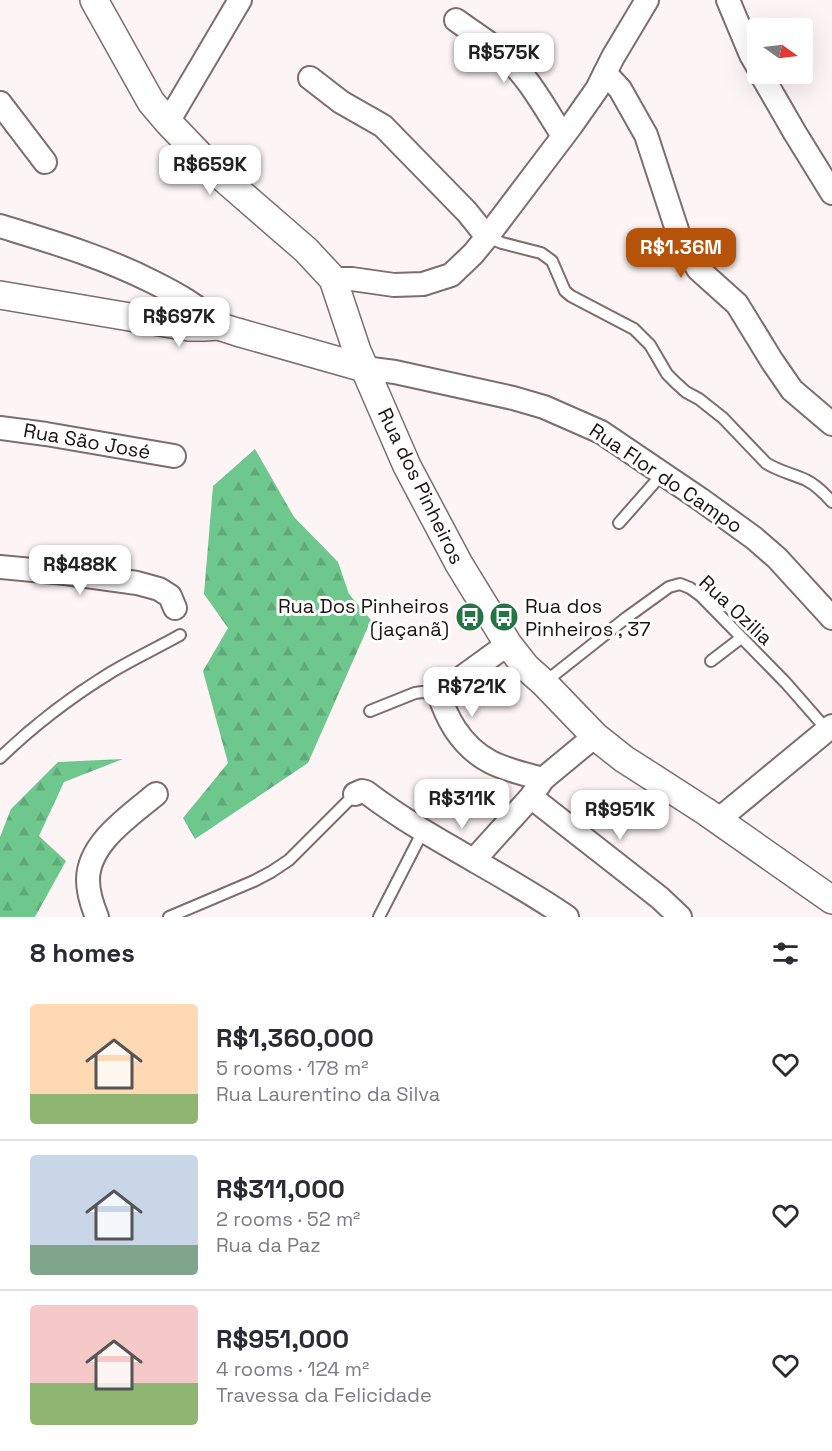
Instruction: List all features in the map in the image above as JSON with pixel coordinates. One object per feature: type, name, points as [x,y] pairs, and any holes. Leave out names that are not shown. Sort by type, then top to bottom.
[{"type":"street","name":"Rua dos Pinheiros","points":[[94,0],[151,102],[168,122],[214,170],[306,250],[333,279],[364,368],[407,466],[459,564],[508,644],[526,667],[595,736],[624,759],[718,820],[832,900]]},
{"type":"street","points":[[168,122],[240,0]]},
{"type":"street","points":[[333,279],[352,279],[394,285],[423,284],[451,274],[473,254],[487,237],[597,89],[647,0]]},
{"type":"street","points":[[728,0],[747,45]]},
{"type":"street","points":[[456,20],[502,54],[519,71],[563,136]]},
{"type":"street","points":[[605,73],[620,89],[646,135],[678,233],[698,269],[737,304],[792,390],[832,424]]},
{"type":"street","points":[[310,78],[341,102],[383,126],[467,212],[487,237]]},
{"type":"street","points":[[767,84],[832,194]]},
{"type":"street","points":[[0,104],[45,162]]},
{"type":"street","points":[[0,226],[93,256],[137,274],[192,303],[218,326]]},
{"type":"street","points":[[0,295],[189,327],[218,326],[364,368]]},
{"type":"street","name":"Rua Flor do Campo","points":[[364,368],[395,372],[513,398],[544,407],[601,432],[754,538],[777,558],[832,618]]},
{"type":"street","name":"Rua São José","points":[[0,428],[174,456]]},
{"type":"street","points":[[0,567],[136,583],[159,589],[170,596],[175,608]]},
{"type":"street","points":[[508,644],[439,694],[453,726],[477,754],[537,788],[680,917]]},
{"type":"street","points":[[718,820],[831,731]]},
{"type":"street","points":[[474,860],[537,788],[595,736]]},
{"type":"street","points":[[355,794],[366,792],[423,831],[535,895],[567,917]]},
{"type":"street","points":[[97,917],[89,892],[88,878],[97,851],[106,837],[156,794]]},
{"type":"lane","points":[[487,237],[540,253],[552,261],[565,291],[634,329],[650,345],[667,374],[686,392],[723,418],[766,463],[773,468],[808,481],[832,502]]},
{"type":"lane","points":[[619,523],[663,473]]},
{"type":"lane","name":"Rua Ozilia","points":[[544,683],[626,618],[669,587],[680,584],[701,596],[831,731]]},
{"type":"lane","points":[[0,758],[16,742],[68,701],[110,673],[180,635]]},
{"type":"lane","points":[[711,661],[741,638]]},
{"type":"lane","points":[[370,711],[416,693],[439,694]]},
{"type":"lane","points":[[169,917],[272,872],[289,860],[355,794]]},
{"type":"lane","points":[[378,917],[423,831]]},
{"type":"green space","points":[[255,449],[294,517],[338,562],[349,594],[371,620],[308,763],[195,839],[183,818],[228,763],[203,671],[228,628],[204,594],[213,486]]},
{"type":"green space","points":[[123,759],[64,782],[39,836],[66,861],[35,917],[0,917],[0,837],[11,809],[58,762]]},
{"type":"place","name":"Rua Dos Pinheiros (jaçanã)","points":[[470,617]]},
{"type":"place","name":"Rua dos Pinheiros , 37","points":[[504,617]]}]
